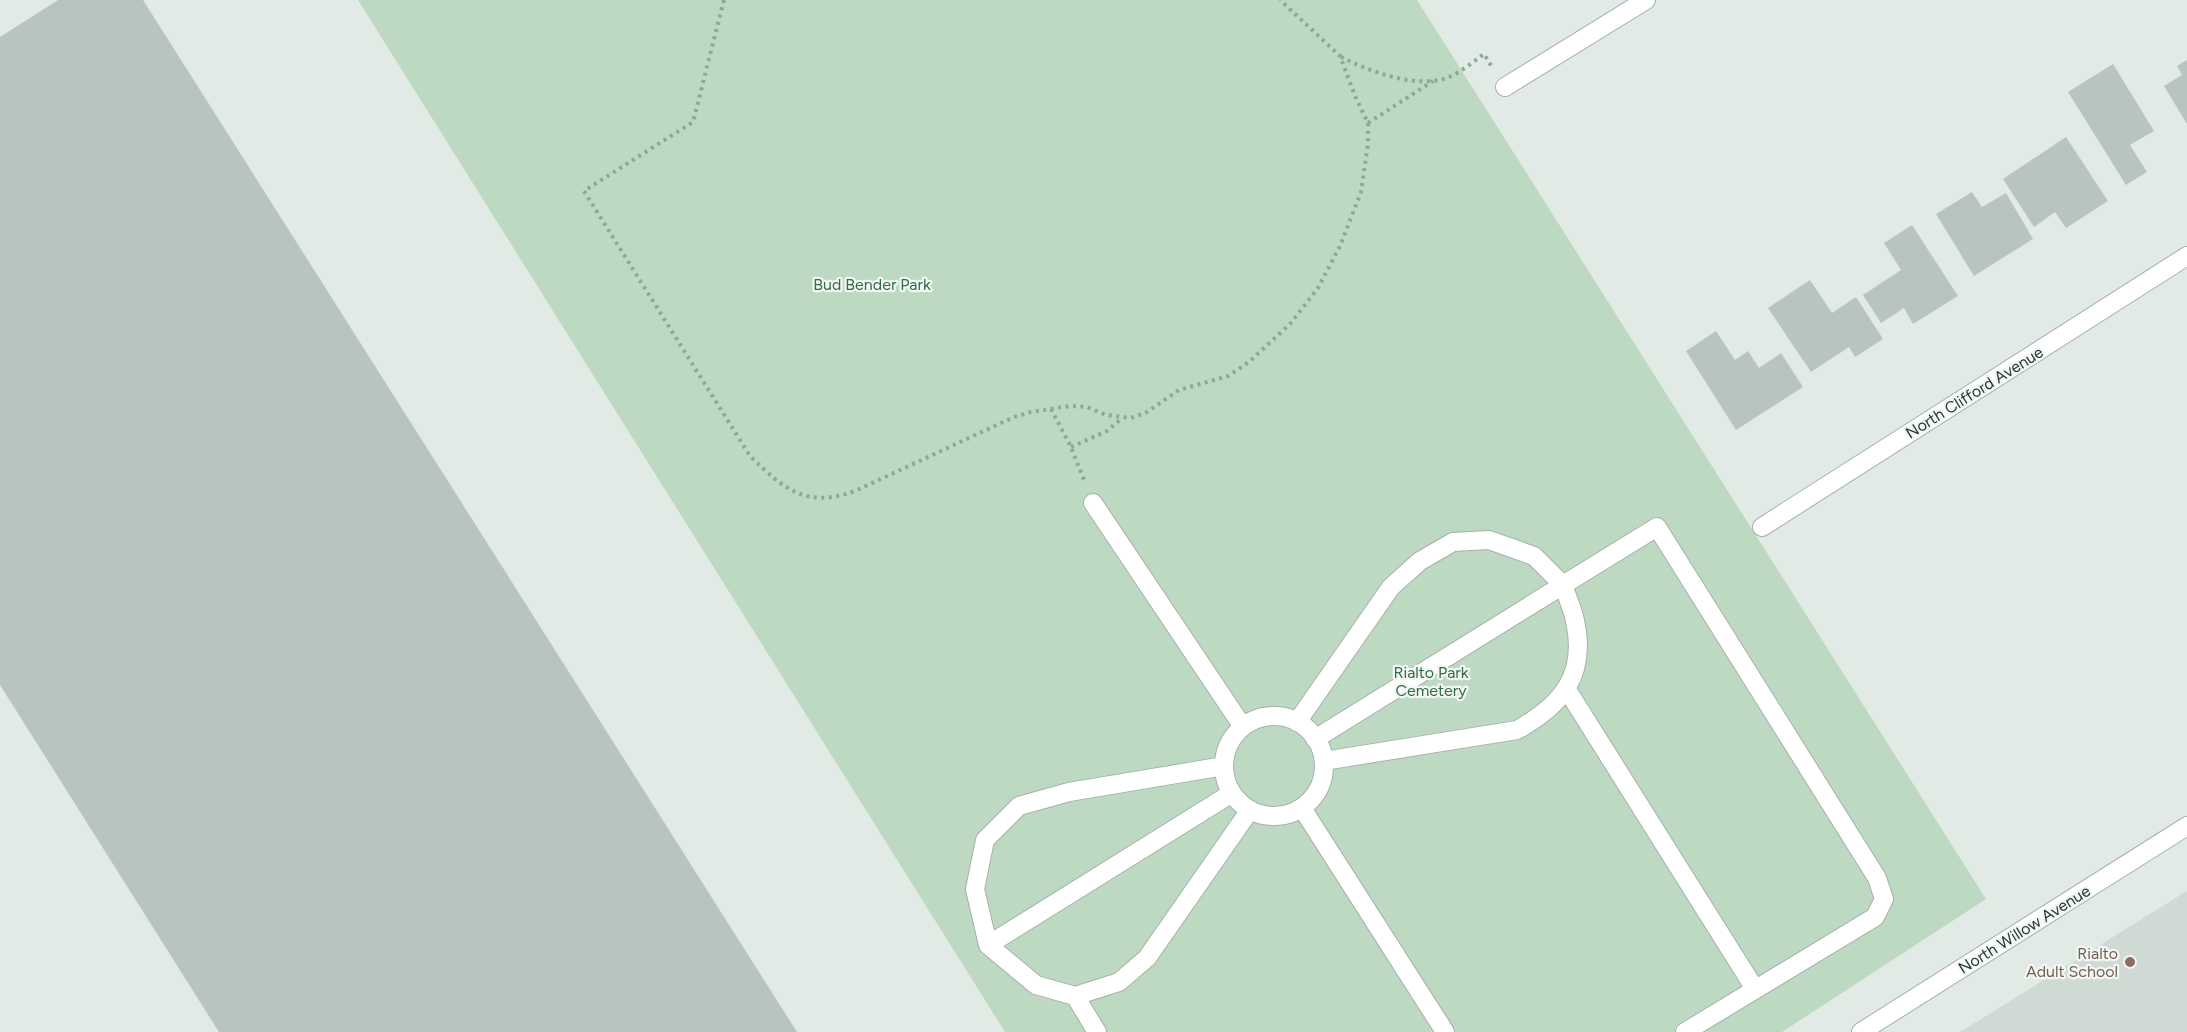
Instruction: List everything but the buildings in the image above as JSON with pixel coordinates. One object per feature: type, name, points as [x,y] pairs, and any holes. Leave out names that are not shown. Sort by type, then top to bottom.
[{"type":"street","points":[[1506,87],[1620,7],[1646,0]]},
{"type":"street","name":"North Clifford Avenue","points":[[1762,527],[2187,256]]},
{"type":"street","points":[[1093,503],[1244,727]]},
{"type":"street","points":[[1316,739],[1657,527],[1877,878],[1884,899],[1875,917],[1685,1032]]},
{"type":"street","points":[[1297,722],[1391,587],[1420,561],[1453,542],[1489,540],[1534,556],[1563,585],[1575,620],[1579,649],[1575,672],[1552,706],[1517,730],[1324,761]]},
{"type":"street","points":[[1566,688],[1755,989]]},
{"type":"street","points":[[1270,716],[1284,718],[1308,729],[1316,739],[1324,761],[1323,775],[1319,788],[1302,808],[1290,814],[1263,815],[1240,803],[1232,793],[1226,780],[1224,766],[1226,751],[1233,738],[1244,727],[1270,716]]},
{"type":"street","points":[[1224,766],[1069,792],[1019,806],[985,840],[975,889],[988,945],[1036,985],[1075,996],[1119,982],[1147,958],[1250,810]]},
{"type":"street","points":[[988,945],[1232,793]]},
{"type":"street","points":[[1302,808],[1445,1032]]},
{"type":"street","name":"North Willow Avenue","points":[[1862,1032],[2187,826]]},
{"type":"street","points":[[1075,996],[1097,1032]]},
{"type":"path","points":[[724,0],[693,122],[584,191],[750,456],[773,478],[808,497],[840,496],[1014,417],[1070,406],[1087,407],[1106,415],[1131,418],[1147,412],[1179,390],[1228,376],[1249,362],[1290,324],[1318,288],[1345,235],[1361,192],[1368,144],[1368,123],[1340,57]]},
{"type":"path","points":[[1280,0],[1340,57],[1358,65],[1398,79],[1434,80],[1449,77],[1460,71]]},
{"type":"path","points":[[1368,123],[1434,80]]},
{"type":"path","points":[[1051,409],[1071,447],[1086,484]]},
{"type":"path","points":[[1071,447],[1107,431],[1123,417]]},
{"type":"shaded area","name":"Rialto Adult School","points":[[2187,891],[2187,1032],[1960,1032]]},
{"type":"green space","points":[[358,0],[1417,0],[1986,899],[1782,1032],[1005,1032]]},
{"type":"place","name":"Rialto Adult School","points":[[2130,962]]},
{"type":"park label","name":"Bud Bender Park","points":[[872,284]]},
{"type":"park label","name":"Rialto Park Cemetery","points":[[1431,681]]}]
